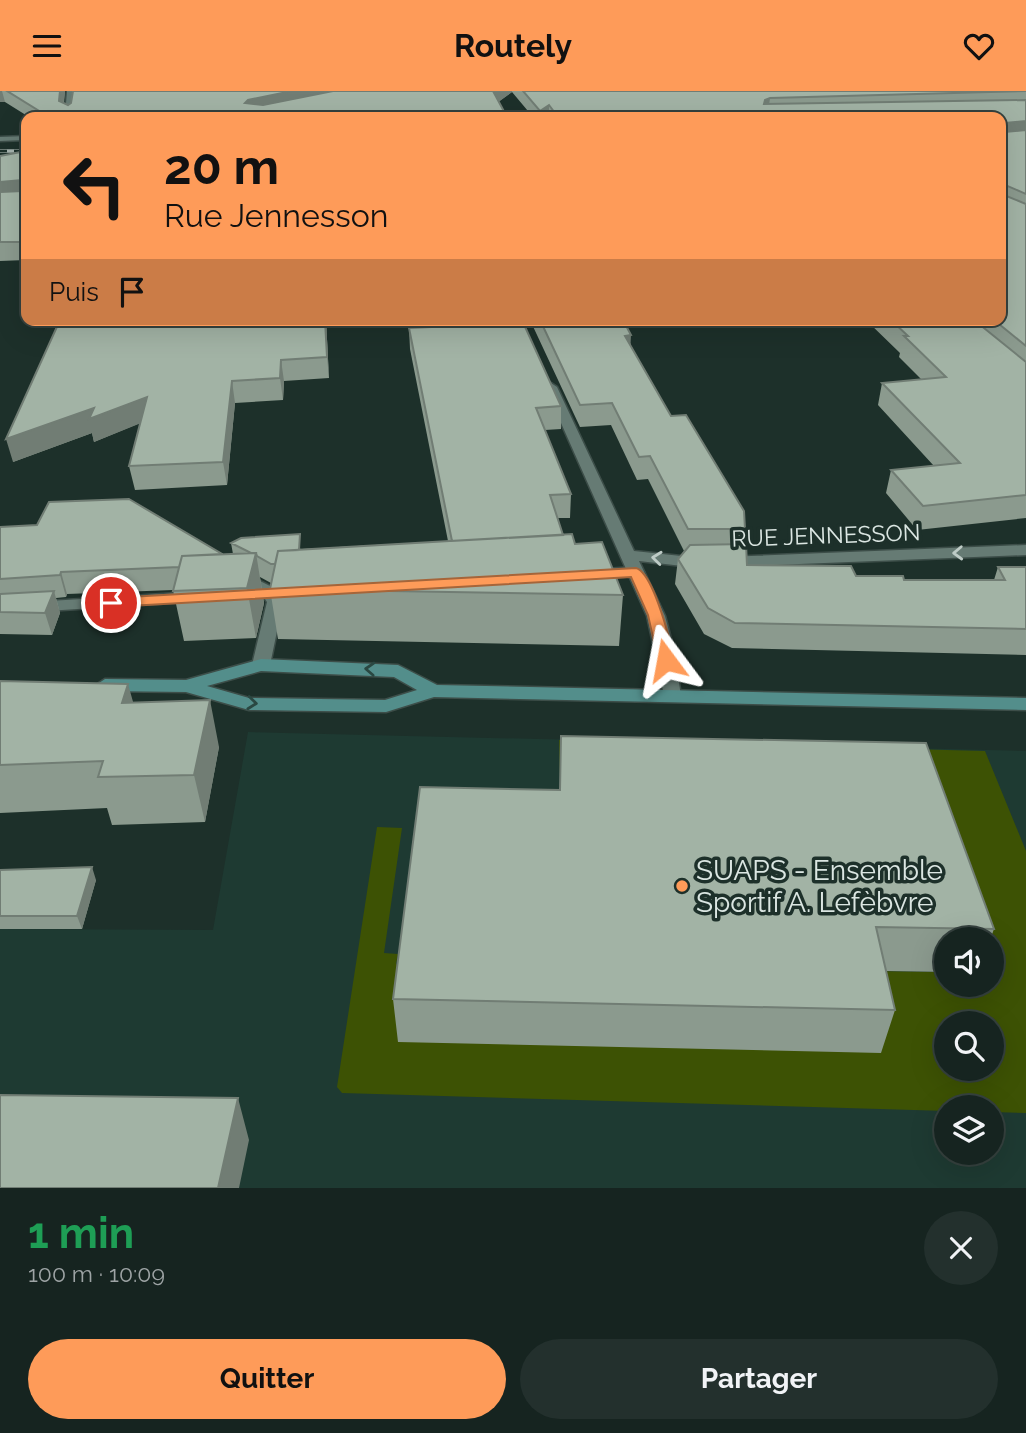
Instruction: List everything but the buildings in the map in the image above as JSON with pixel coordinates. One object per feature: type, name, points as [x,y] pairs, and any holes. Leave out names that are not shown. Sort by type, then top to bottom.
[{"type":"main road","points":[[186,687],[261,665],[398,671],[433,691]]},
{"type":"main road","points":[[93,685],[186,687],[248,704],[386,706],[433,691],[1026,704]]},
{"type":"street","points":[[69,112],[71,91]]},
{"type":"street","points":[[0,139],[21,138]]},
{"type":"street","points":[[543,370],[656,615],[672,696]]},
{"type":"street","name":"RUE JENNESSON","points":[[628,555],[700,563],[1026,550]]},
{"type":"street","points":[[224,566],[277,593]]},
{"type":"street","points":[[573,576],[636,572]]},
{"type":"street","points":[[245,595],[277,593]]},
{"type":"street","points":[[261,665],[277,593]]},
{"type":"street","points":[[0,609],[207,597]]},
{"type":"shaded area","points":[[248,732],[1026,751],[1026,1188],[0,1188],[0,929],[213,930]]},
{"type":"green space","points":[[559,740],[985,751],[1026,851],[1026,1113],[1004,1112],[1004,1095],[934,1095],[934,1111],[342,1093],[337,1087],[377,827],[402,828],[384,953],[398,954],[396,964],[881,1052],[863,971],[934,972],[934,997],[1004,997],[1004,927],[962,927],[913,786],[560,778]]},
{"type":"railway","points":[[0,151],[21,151]]},
{"type":"place","name":"SUAPS - Ensemble Sportif A. Lefèbvre","points":[[682,886]]},
{"type":"route","points":[[111,603],[636,572],[656,615],[666,660]]}]
